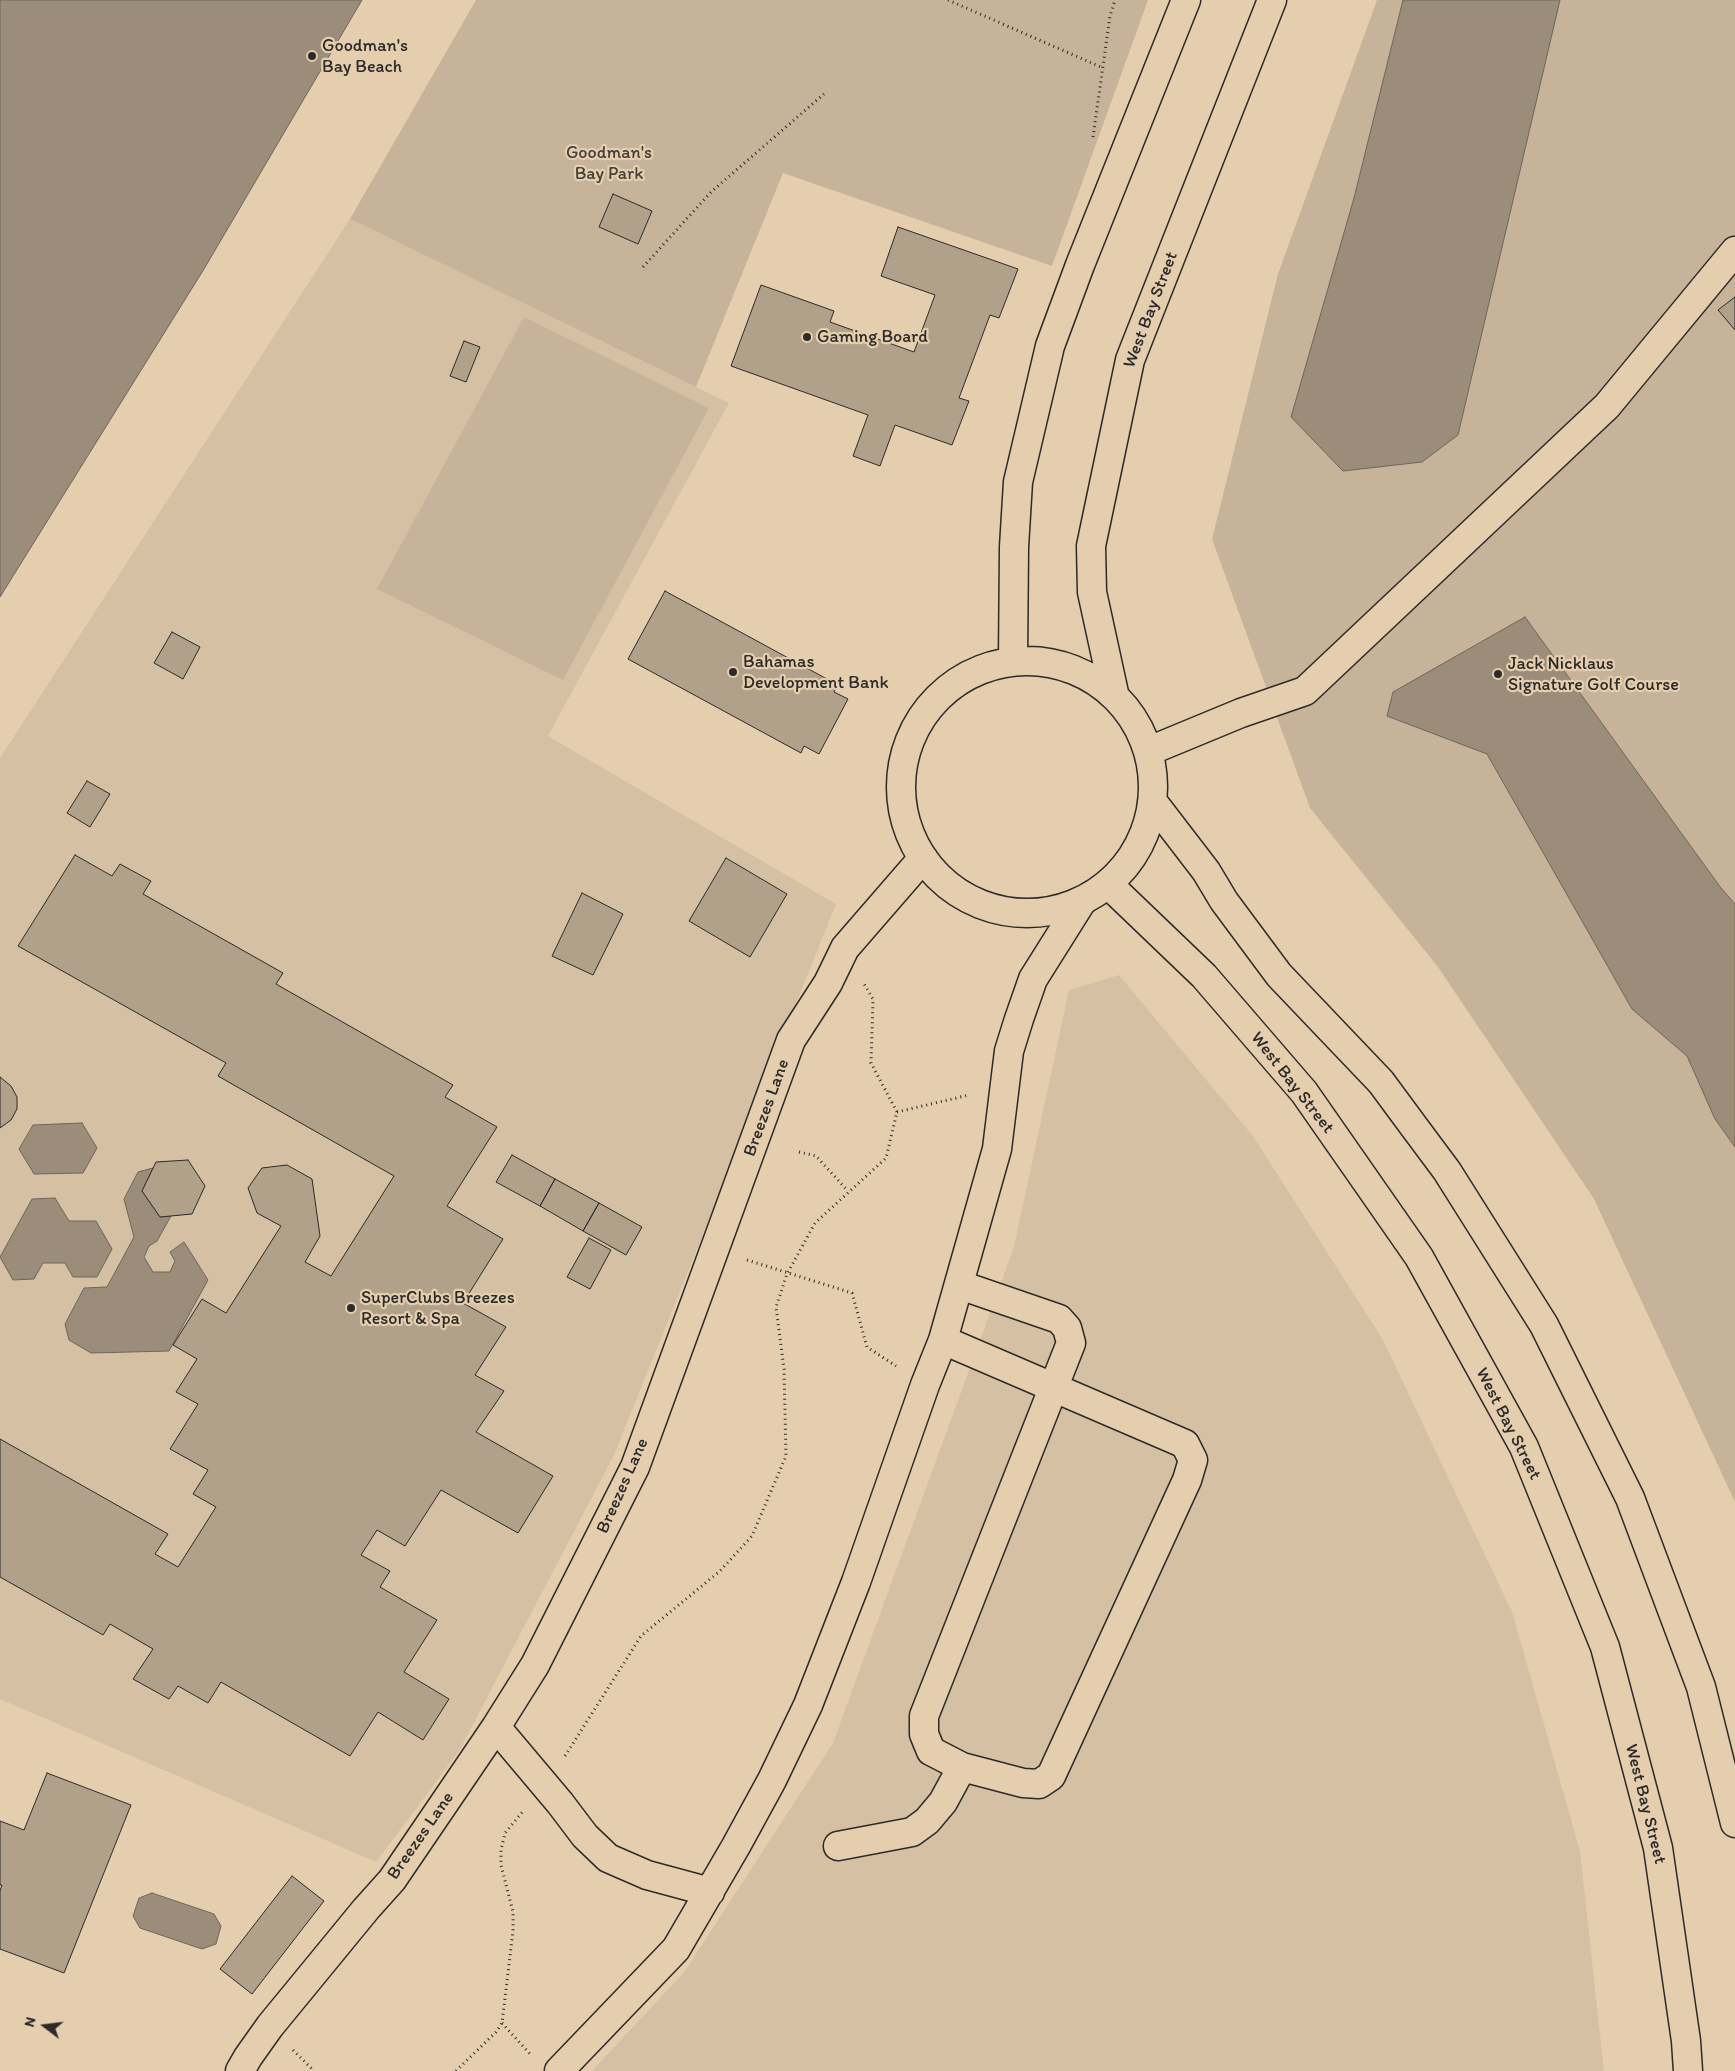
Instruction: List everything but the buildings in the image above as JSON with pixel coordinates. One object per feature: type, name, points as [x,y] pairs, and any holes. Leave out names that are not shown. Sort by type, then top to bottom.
[{"type":"main road","points":[[1013,660],[1014,547],[1018,482],[1050,346],[1080,265],[1186,0]]},
{"type":"main road","name":"West Bay Street","points":[[1114,693],[1092,592],[1091,546],[1130,360],[1272,0]]},
{"type":"main road","points":[[1149,751],[1241,713],[1305,691],[1607,406],[1735,251]]},
{"type":"main road","points":[[1013,660],[1049,661],[1075,669],[1096,679],[1114,693],[1140,728],[1149,751],[1154,776],[1153,802],[1147,827],[1132,858],[1108,884],[1082,901],[1061,909],[1039,913],[1017,913],[982,905],[959,894],[937,876],[923,858],[912,839],[904,814],[901,792],[903,763],[912,735],[925,712],[951,686],[976,671],[994,664],[1013,660]]},
{"type":"main road","points":[[1153,802],[1206,871],[1224,901],[1279,975],[1381,1082],[1447,1171],[1544,1325],[1630,1498],[1701,1687],[1735,1823]]},
{"type":"main road","name":"Breezes Lane","points":[[240,2071],[270,2026],[366,1908],[392,1880],[496,1727],[535,1665],[635,1467],[716,1250],[791,1040],[828,983],[845,948],[923,858]]},
{"type":"main road","name":"West Bay Street","points":[[1108,884],[1204,976],[1304,1092],[1419,1257],[1524,1447],[1605,1647],[1656,1839],[1686,2042],[1688,2071]]},
{"type":"main road","points":[[560,2071],[676,1949],[772,1780],[808,1704],[856,1582],[925,1385],[943,1340],[997,1149],[1009,1051],[1033,979],[1082,901]]},
{"type":"main road","points":[[943,1340],[1054,1388],[1185,1444],[1193,1460],[1187,1480],[1050,1776],[1039,1784],[1023,1783],[962,1767],[931,1751],[924,1734],[924,1716],[1054,1388],[1071,1344],[1067,1328],[1059,1319],[960,1285]]},
{"type":"main road","points":[[496,1727],[560,1803],[585,1836],[608,1858],[647,1875],[710,1892]]},
{"type":"main road","points":[[838,1846],[912,1832],[927,1821],[943,1802],[962,1767]]},
{"type":"path","points":[[948,0],[1103,68]]},
{"type":"path","points":[[1091,145],[1110,16],[1115,0]]},
{"type":"path","points":[[643,267],[711,192],[824,94]]},
{"type":"path","points":[[456,2071],[496,2032],[502,2023],[513,1931],[513,1912],[501,1865],[501,1850],[505,1833],[545,1787],[642,1636],[720,1571],[752,1536],[786,1456],[784,1369],[776,1306],[787,1274],[815,1223],[886,1158],[897,1112],[870,1064],[873,999],[845,948]]},
{"type":"path","points":[[897,1112],[974,1094],[1005,1092]]},
{"type":"path","points":[[799,1152],[816,1156],[848,1191]]},
{"type":"path","points":[[716,1250],[787,1274],[852,1292],[867,1348],[925,1385]]},
{"type":"path","points":[[502,2023],[533,2057]]},
{"type":"shaded area","points":[[0,0],[362,0],[204,269],[0,597]]},
{"type":"shaded area","points":[[1403,0],[1560,0],[1458,435],[1422,462],[1343,471],[1291,417],[1354,198]]},
{"type":"shaded area","points":[[350,219],[729,403],[548,736],[836,904],[614,1455],[459,1751],[376,1862],[0,1699],[0,758]]},
{"type":"shaded area","points":[[1525,617],[1721,888],[1735,904],[1735,1147],[1715,1119],[1687,1056],[1632,1009],[1487,754],[1387,716],[1393,692]]},
{"type":"shaded area","points":[[1119,975],[1253,1136],[1383,1340],[1512,1612],[1580,1851],[1604,2071],[592,2071],[685,1971],[833,1743],[1014,1247],[1069,990]]},
{"type":"shaded area","points":[[82,1123],[97,1148],[83,1173],[34,1174],[19,1149],[33,1125]]},
{"type":"shaded area","points":[[153,1168],[142,1191],[160,1217],[171,1216],[157,1241],[149,1246],[144,1257],[153,1272],[170,1272],[175,1261],[170,1252],[184,1242],[208,1280],[169,1351],[91,1353],[69,1340],[65,1324],[84,1288],[107,1287],[134,1237],[124,1199],[138,1172]]},
{"type":"shaded area","points":[[55,1198],[69,1221],[96,1221],[112,1249],[97,1277],[73,1277],[65,1263],[43,1263],[34,1279],[13,1280],[0,1257],[32,1199]]},
{"type":"shaded area","points":[[152,1893],[214,1914],[221,1926],[216,1944],[202,1949],[140,1928],[133,1916],[139,1898]]},
{"type":"green space","name":"Goodman's Bay Park","points":[[476,0],[1148,0],[1052,266],[783,173],[696,387],[350,219]]},
{"type":"green space","name":"Jack Nicklaus Signature Golf Course","points":[[1377,0],[1735,0],[1735,1502],[1594,1199],[1438,967],[1310,808],[1212,539],[1278,274]]},
{"type":"green space","points":[[524,317],[709,408],[563,680],[377,589]]},
{"type":"place","name":"Goodman's Bay Beach","points":[[312,56]]},
{"type":"place","name":"Gaming Board","points":[[807,337]]},
{"type":"place","name":"Bahamas Development Bank","points":[[733,672]]},
{"type":"place","name":"Jack Nicklaus Signature Golf Course","points":[[1498,674]]},
{"type":"place","name":"SuperClubs Breezes Resort & Spa","points":[[351,1308]]}]
